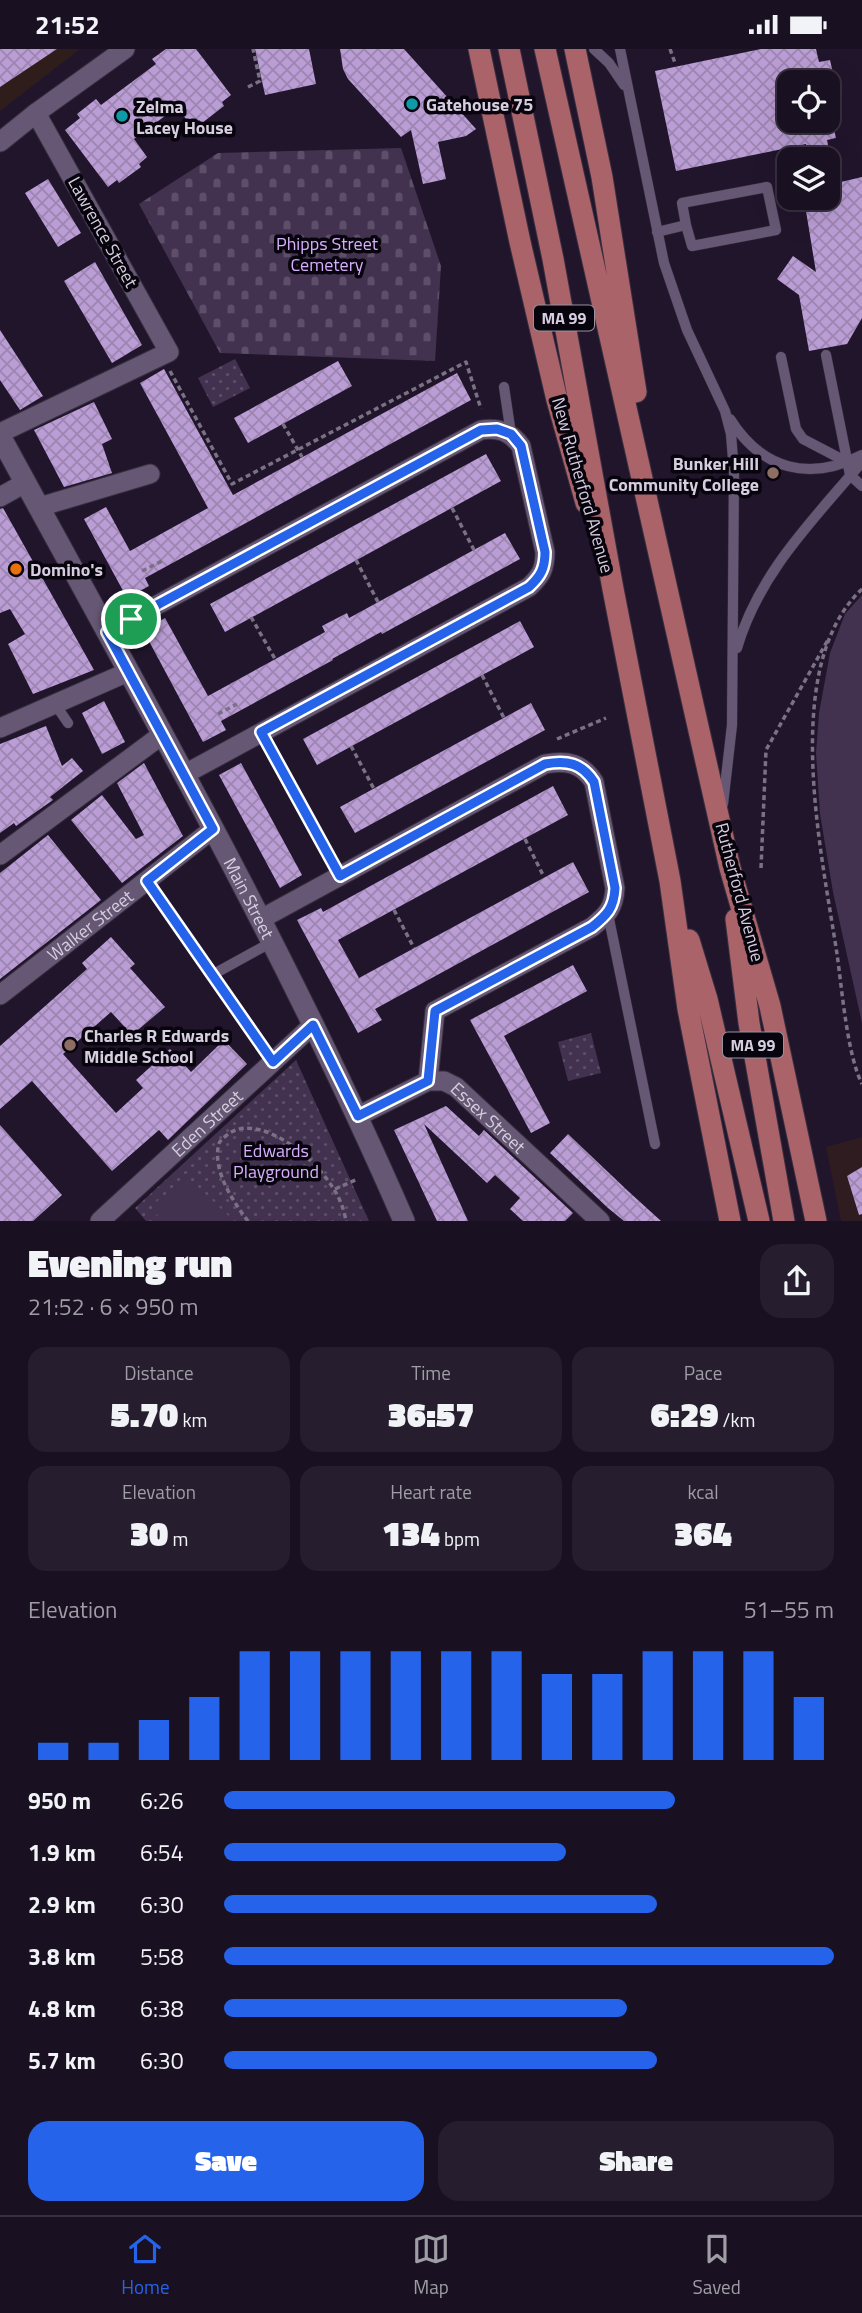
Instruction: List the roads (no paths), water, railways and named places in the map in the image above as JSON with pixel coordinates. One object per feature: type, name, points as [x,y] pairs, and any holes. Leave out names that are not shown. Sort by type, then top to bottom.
[{"type":"main road","name":"New Rutherford Avenue","points":[[479,49],[557,400],[576,472],[613,589]]},
{"type":"main road","name":"New Rutherford Avenue","points":[[509,49],[553,259],[613,589]]},
{"type":"main road","name":"MA 99","points":[[545,49],[662,563]]},
{"type":"main road","points":[[575,49],[604,187],[662,563]]},
{"type":"main road","name":"Main Street","points":[[0,435],[261,919],[358,1116],[404,1221]]},
{"type":"main road","name":"Rutherford Avenue","points":[[662,563],[730,868],[770,1006],[816,1221]]},
{"type":"main road","name":"MA 99","points":[[613,589],[670,881],[707,999],[759,1221]]},
{"type":"main road","name":"MA 99","points":[[730,868],[746,1002],[784,1221]]},
{"type":"main road","points":[[670,881],[688,1009],[730,1221]]},
{"type":"street","points":[[0,142],[125,49]]},
{"type":"street","name":"Lawrence Street","points":[[0,435],[168,358],[36,113]]},
{"type":"street","points":[[107,632],[481,430],[497,429],[511,434],[521,446],[545,552],[545,566],[540,577],[529,587],[185,774]]},
{"type":"street","points":[[39,507],[150,474]]},
{"type":"street","points":[[0,496],[25,483]]},
{"type":"street","points":[[0,727],[128,672]]},
{"type":"street","points":[[0,855],[99,775],[163,734]]},
{"type":"street","points":[[261,919],[545,764],[565,762],[586,770],[594,782],[615,888],[614,901],[608,914],[592,927],[435,1011],[428,1081]]},
{"type":"street","name":"Walker Street","points":[[0,995],[213,829]]},
{"type":"street","name":"Eden Street","points":[[100,1221],[313,1025]]},
{"type":"street","name":"Essex Street","points":[[358,1116],[428,1081],[444,1081],[456,1087],[600,1221]]},
{"type":"lane","points":[[594,49],[617,74],[630,99]]},
{"type":"lane","points":[[620,49],[664,263],[687,330],[725,411],[731,434],[734,471],[733,662],[731,742],[722,826]]},
{"type":"lane","points":[[767,187],[776,230],[692,246],[687,225],[682,203],[767,187]]},
{"type":"lane","points":[[657,232],[687,225]]},
{"type":"lane","points":[[826,355],[850,475],[862,486]]},
{"type":"lane","points":[[781,356],[796,429],[803,439],[848,462]]},
{"type":"lane","points":[[504,387],[511,434]]},
{"type":"lane","points":[[725,411],[751,445],[767,458],[784,466],[816,470],[848,462],[862,455]]},
{"type":"lane","points":[[733,662],[749,614],[771,572],[790,545],[862,462]]},
{"type":"lane","points":[[55,704],[68,723]]},
{"type":"lane","points":[[261,732],[340,876]]},
{"type":"lane","points":[[147,881],[273,1062]]},
{"type":"lane","points":[[608,914],[655,1144]]},
{"type":"lane","points":[[212,975],[272,942]]},
{"type":"place","name":"Gatehouse 75","points":[[412,104]]},
{"type":"place","name":"Zelma Lacey House","points":[[122,116]]},
{"type":"place","name":"Bunker Hill Community College","points":[[773,473]]},
{"type":"place","name":"Domino's","points":[[16,569]]},
{"type":"place","name":"Charles R Edwards Middle School","points":[[70,1045]]},
{"type":"park label","name":"Phipps Street Cemetery","points":[[327,254]]},
{"type":"park label","name":"Edwards Playground","points":[[276,1160]]}]
